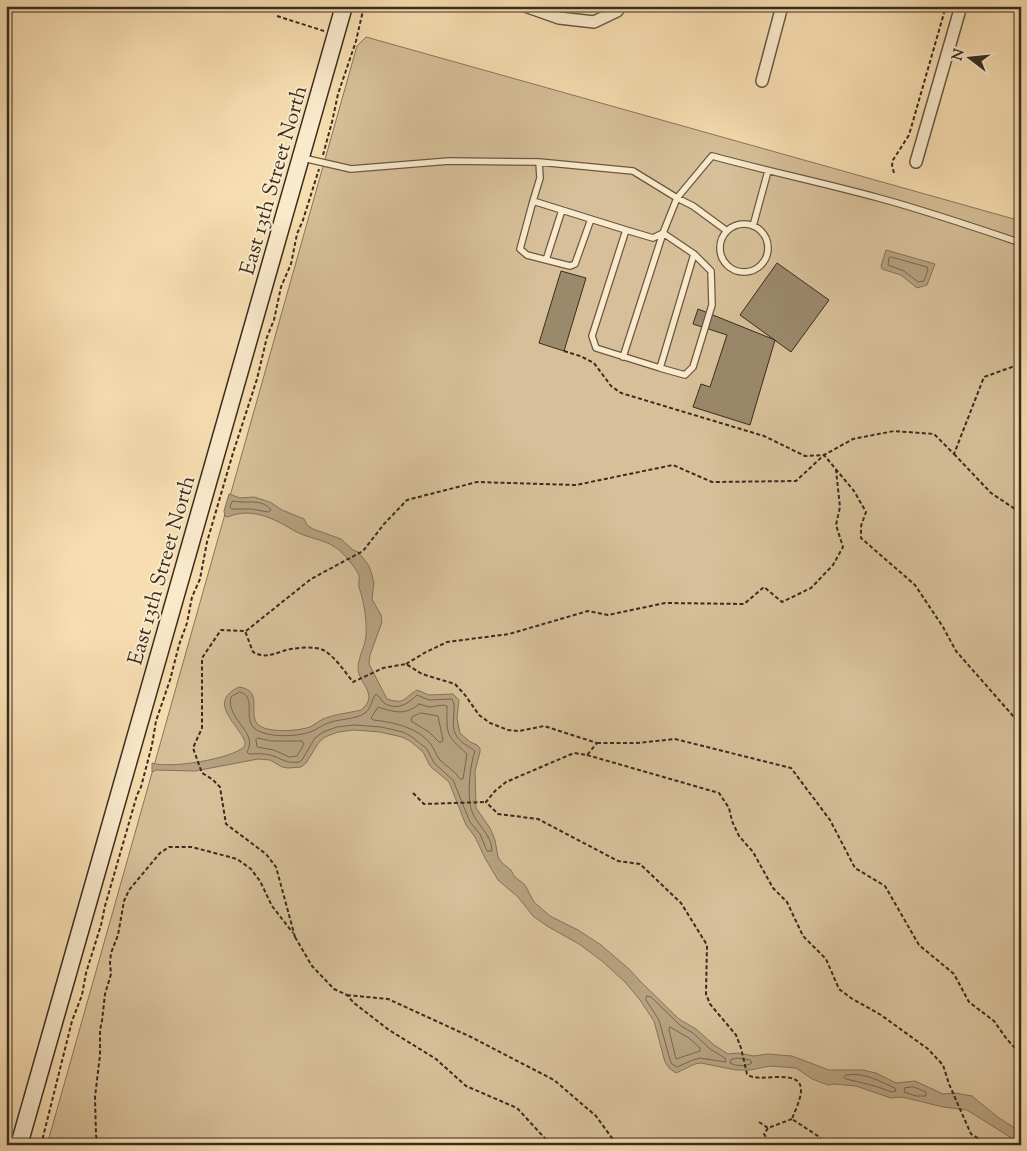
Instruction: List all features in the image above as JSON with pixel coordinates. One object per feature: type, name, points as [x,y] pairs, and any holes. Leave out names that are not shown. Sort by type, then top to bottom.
[{"type":"main road","name":"East 13th Street North","points":[[19,1145],[344,6]]},
{"type":"street","points":[[525,6],[559,18],[594,22],[617,11],[620,6]]},
{"type":"street","points":[[762,81],[782,6]]},
{"type":"street","points":[[916,162],[961,6]]},
{"type":"lane","points":[[623,356],[663,233],[677,198],[712,156],[768,172],[877,197],[946,217],[1021,243]]},
{"type":"lane","points":[[301,158],[351,169],[449,161],[539,162],[633,171],[693,206],[727,231]]},
{"type":"lane","points":[[539,162],[540,178],[520,248],[527,254],[546,260],[570,266],[575,264],[591,219]]},
{"type":"lane","points":[[752,226],[768,172]]},
{"type":"lane","points":[[533,201],[653,238],[663,233]]},
{"type":"lane","points":[[546,260],[562,210]]},
{"type":"lane","points":[[741,224],[752,226],[763,233],[767,240],[768,248],[764,263],[751,272],[735,271],[728,267],[720,253],[722,238],[734,226],[741,224]]},
{"type":"lane","points":[[626,230],[592,336],[596,348],[685,375],[693,367],[712,305],[711,271],[694,254],[663,233]]},
{"type":"lane","points":[[660,368],[694,254]]},
{"type":"path","points":[[41,1145],[72,1021],[82,995],[90,957],[101,925],[137,795],[141,787],[156,721],[187,623],[192,597],[200,579],[208,542],[233,453],[257,379],[267,337],[274,320],[281,287],[291,264],[295,241],[321,162],[338,94],[356,41],[364,6]]},
{"type":"path","points":[[894,173],[893,160],[909,135],[946,6]]},
{"type":"path","points":[[277,16],[336,35]]},
{"type":"path","points":[[564,351],[594,363],[611,386],[621,393],[764,436],[805,456],[824,455]]},
{"type":"path","points":[[954,454],[984,377],[1012,367],[1021,368]]},
{"type":"path","points":[[295,937],[276,867],[266,854],[226,824],[220,787],[202,773],[193,748],[202,728],[202,658],[221,630],[245,631],[311,579],[364,551],[384,524],[407,500],[477,482],[576,485],[673,465],[712,482],[796,481],[824,455],[853,439],[894,431],[934,434],[991,493],[1021,513]]},
{"type":"path","points":[[824,455],[854,491],[866,512],[861,526],[861,538],[916,585],[956,651],[1021,725]]},
{"type":"path","points":[[245,631],[253,652],[266,657],[289,649],[324,650],[340,664],[353,682],[383,668],[406,664],[448,642],[509,634],[588,611],[608,615],[665,603],[744,604],[764,587],[782,602],[811,588],[833,565],[843,547],[836,525],[840,507],[836,469]]},
{"type":"path","points":[[406,664],[422,674],[455,684],[465,694],[479,716],[490,723],[508,730],[519,731],[544,726],[597,743],[637,743],[675,739],[791,768],[830,820],[855,868],[885,886],[920,945],[954,974],[969,1002],[994,1021],[1021,1055]]},
{"type":"path","points":[[587,755],[597,743]]},
{"type":"path","points":[[414,793],[424,804],[486,802],[506,782],[574,753],[587,755],[719,793],[728,808],[739,836],[753,852],[773,888],[787,902],[803,936],[826,959],[839,989],[881,1014],[928,1049],[942,1065],[971,1134],[989,1145]]},
{"type":"path","points":[[486,802],[498,814],[538,819],[618,861],[640,864],[681,903],[707,945],[706,994],[710,1004],[729,1024],[741,1048],[747,1074],[753,1078],[760,1079],[777,1076],[790,1078],[796,1081],[801,1088],[792,1119]]},
{"type":"path","points":[[98,1145],[95,1097],[100,1055],[100,1030],[105,994],[111,974],[111,953],[118,935],[124,901],[129,890],[160,853],[169,847],[192,848],[237,859],[251,869],[260,881],[272,906],[295,937],[312,966],[334,989],[347,995],[388,999],[471,1037],[554,1080],[596,1116],[616,1145]]},
{"type":"path","points":[[347,995],[354,1003],[389,1030],[436,1059],[466,1086],[517,1108],[551,1145]]},
{"type":"path","points":[[771,1145],[764,1134],[768,1128],[792,1119]]},
{"type":"path","points":[[792,1119],[821,1138]]},
{"type":"path","points":[[759,1122],[768,1128]]},
{"type":"shaded area","points":[[366,37],[1021,221],[1021,1145],[47,1145],[357,46]]},
{"type":"water","points":[[886,250],[935,264],[927,285],[917,288],[901,275],[882,269],[881,266]]},
{"type":"water","points":[[229,494],[240,498],[254,497],[270,502],[282,510],[304,519],[307,525],[313,529],[341,539],[363,558],[369,566],[372,575],[374,582],[372,599],[381,615],[382,622],[370,655],[369,664],[387,699],[401,701],[417,690],[429,695],[453,694],[459,700],[457,718],[460,733],[480,748],[475,771],[476,808],[490,828],[495,840],[498,857],[502,863],[525,885],[534,902],[550,916],[578,930],[601,945],[629,969],[679,1019],[696,1029],[714,1045],[728,1054],[792,1056],[829,1070],[863,1070],[876,1073],[896,1083],[915,1081],[943,1094],[955,1093],[972,1096],[999,1118],[1021,1132],[1021,1144],[967,1110],[943,1107],[902,1097],[891,1098],[856,1086],[828,1085],[812,1079],[796,1068],[770,1066],[750,1070],[736,1070],[701,1063],[676,1073],[665,1062],[654,1021],[640,1000],[625,982],[602,961],[579,944],[533,916],[518,897],[498,880],[475,837],[466,825],[449,782],[430,766],[423,752],[402,737],[380,732],[354,730],[338,732],[325,737],[319,742],[306,763],[301,767],[282,767],[270,760],[258,759],[195,771],[156,770],[152,772],[152,763],[172,765],[200,762],[228,755],[245,746],[245,741],[227,712],[225,705],[225,699],[239,687],[247,689],[252,693],[256,722],[270,730],[292,730],[310,727],[328,717],[361,710],[369,699],[369,694],[358,669],[366,630],[365,611],[356,569],[335,547],[298,533],[270,518],[245,513],[225,516],[224,511]]},
{"type":"building","points":[[777,263],[829,300],[791,352],[740,315]]},
{"type":"building","points":[[561,271],[586,278],[564,351],[539,343]]},
{"type":"building","points":[[698,309],[775,340],[750,425],[693,407],[701,384],[710,387],[727,335],[693,324]]}]
